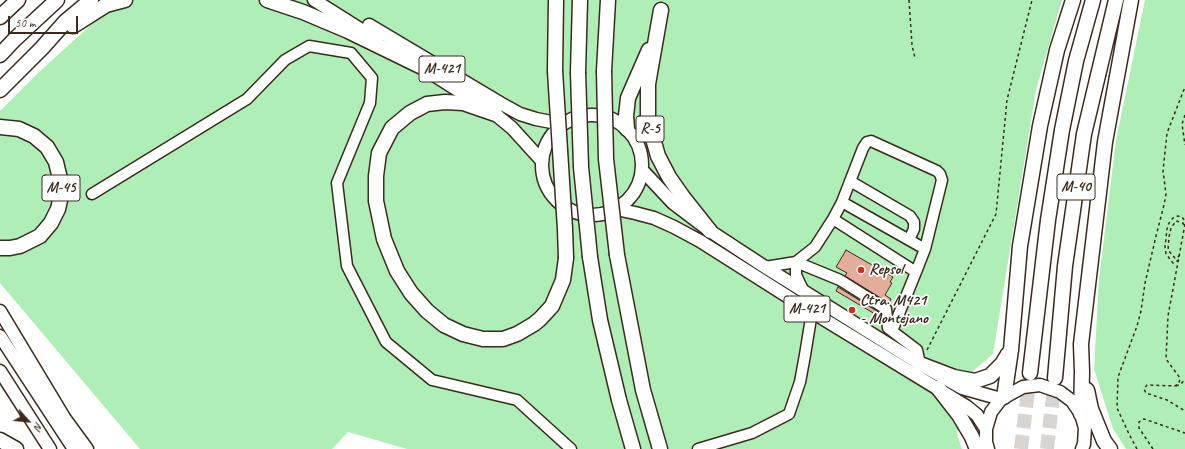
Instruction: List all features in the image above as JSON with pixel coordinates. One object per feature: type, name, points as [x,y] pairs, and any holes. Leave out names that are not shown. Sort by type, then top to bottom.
[{"type":"highway","points":[[0,17],[18,0]]},
{"type":"highway","points":[[0,55],[14,39],[57,0]]},
{"type":"highway","points":[[0,90],[42,48],[66,21],[91,0]]},
{"type":"highway","points":[[42,48],[83,18],[106,5],[125,0]]},
{"type":"highway","points":[[267,0],[303,12],[348,31],[424,68]]},
{"type":"highway","points":[[495,114],[463,103],[428,104],[410,113],[392,128],[379,154],[376,176],[376,201],[384,239],[397,271],[416,299],[444,325],[463,334],[483,339],[503,339],[517,334],[534,324],[552,306],[562,280],[566,258],[555,71],[556,0]]},
{"type":"highway","points":[[580,0],[578,72],[580,167],[590,257],[600,320],[619,400],[633,449]]},
{"type":"highway","points":[[608,0],[604,70],[606,159],[617,255],[642,390],[660,449]]},
{"type":"highway","points":[[1002,398],[1010,350],[1020,246],[1040,126],[1057,50],[1073,0]]},
{"type":"highway","name":"M-40","points":[[1030,373],[1048,220],[1062,130],[1076,61],[1092,0]]},
{"type":"highway","name":"M-40","points":[[1055,378],[1065,266],[1084,134],[1116,0]]},
{"type":"highway","points":[[1081,414],[1081,344],[1105,142],[1131,0]]},
{"type":"highway","name":"R-5","points":[[627,129],[626,116],[628,98],[650,48],[662,5]]},
{"type":"highway","name":"R-5","points":[[662,5],[648,84],[648,121],[658,156],[669,178],[682,197],[710,231]]},
{"type":"highway","name":"M-45","points":[[0,127],[19,130],[34,136],[47,147],[56,162],[62,183],[58,209],[51,223],[40,236],[20,246],[0,248]]},
{"type":"highway","points":[[920,364],[954,377],[975,381],[990,376],[1002,364],[1010,350]]},
{"type":"highway","points":[[1082,372],[1091,409],[1104,441],[1110,449]]},
{"type":"highway","points":[[938,388],[959,415],[977,449]]},
{"type":"highway","points":[[0,440],[16,449]]},
{"type":"main road","name":"M-421","points":[[314,0],[495,114],[512,128],[542,160]]},
{"type":"main road","name":"M-421","points":[[328,0],[520,114],[562,124]]},
{"type":"main road","name":"M-421","points":[[594,115],[612,119],[627,129],[639,148],[642,160],[642,170],[638,184],[631,197],[616,209],[603,214],[584,214],[566,208],[556,200],[549,192],[544,182],[542,160],[549,141],[562,124],[576,118],[594,115]]},
{"type":"main road","name":"M-421","points":[[642,170],[674,203],[710,231],[804,292],[920,364],[962,388],[1002,398]]},
{"type":"main road","name":"M-421","points":[[616,209],[654,218],[700,240],[812,312],[966,406],[977,415],[986,429]]},
{"type":"main road","points":[[0,311],[65,419],[87,449]]},
{"type":"main road","points":[[0,336],[74,449]]},
{"type":"main road","points":[[0,372],[50,449]]},
{"type":"main road","points":[[988,449],[986,442],[986,429],[992,412],[1002,398],[1023,387],[1040,385],[1060,392],[1072,402],[1081,414],[1085,428],[1085,447]]},
{"type":"main road","points":[[40,433],[46,449]]},
{"type":"lane","points":[[92,194],[247,99],[285,60],[309,46],[351,53],[372,78],[370,103],[337,183],[347,266],[386,342],[432,380],[517,400],[571,449]]},
{"type":"lane","points":[[765,267],[796,262],[815,247],[833,220],[842,202],[863,148],[867,142],[871,140],[936,171],[940,174],[942,180],[924,249],[892,330]]},
{"type":"lane","points":[[850,181],[910,216],[914,222],[914,229],[909,240]]},
{"type":"lane","points":[[842,202],[924,249]]},
{"type":"lane","points":[[833,220],[916,272]]},
{"type":"lane","points":[[796,262],[840,280],[886,309],[888,328],[917,350],[920,364]]},
{"type":"lane","points":[[796,262],[796,274],[804,292]]},
{"type":"lane","points":[[698,449],[752,433],[789,414],[800,382],[812,312]]},
{"type":"path","points":[[909,0],[912,45],[915,58]]},
{"type":"path","points":[[920,364],[996,214],[1007,100],[1032,0]]},
{"type":"path","points":[[1137,449],[1118,408],[1118,377],[1141,311],[1147,276],[1166,194],[1163,171],[1167,133],[1185,87]]},
{"type":"path","points":[[1185,115],[1182,124],[1185,145]]},
{"type":"path","points":[[1175,386],[1179,383],[1180,378],[1166,359],[1168,316],[1180,255],[1185,222],[1182,217],[1178,216],[1173,218],[1169,223],[1165,247],[1166,254],[1173,263],[1179,260]]},
{"type":"path","points":[[1180,255],[1177,258],[1174,258],[1168,250],[1169,237],[1171,228],[1176,221],[1183,223],[1184,228]]},
{"type":"path","points":[[1185,379],[1179,386],[1147,385],[1144,389],[1146,393],[1167,400],[1185,411]]},
{"type":"path","points":[[1153,449],[1139,428],[1139,422],[1144,419],[1185,433]]},
{"type":"green space","points":[[118,0],[1062,0],[1036,90],[993,354],[974,370],[957,434],[962,449],[407,449],[348,432],[332,449],[140,449],[0,283],[0,111],[37,74]]},
{"type":"green space","points":[[1145,0],[1185,0],[1185,449],[1126,449],[1113,429],[1094,369],[1099,279],[1116,140]]},
{"type":"building","name":"Repsol","points":[[846,250],[893,277],[890,282],[892,283],[885,295],[891,299],[889,303],[845,276],[847,273],[836,267]]},
{"type":"building","points":[[838,287],[880,313],[880,317],[836,291]]},
{"type":"tunnel","points":[[1021,449],[1030,373]]},
{"type":"tunnel","points":[[1047,449],[1055,378]]},
{"type":"place","name":"Repsol","points":[[861,270]]},
{"type":"place","name":"Ctra. M421 - Montejano","points":[[852,310]]}]
